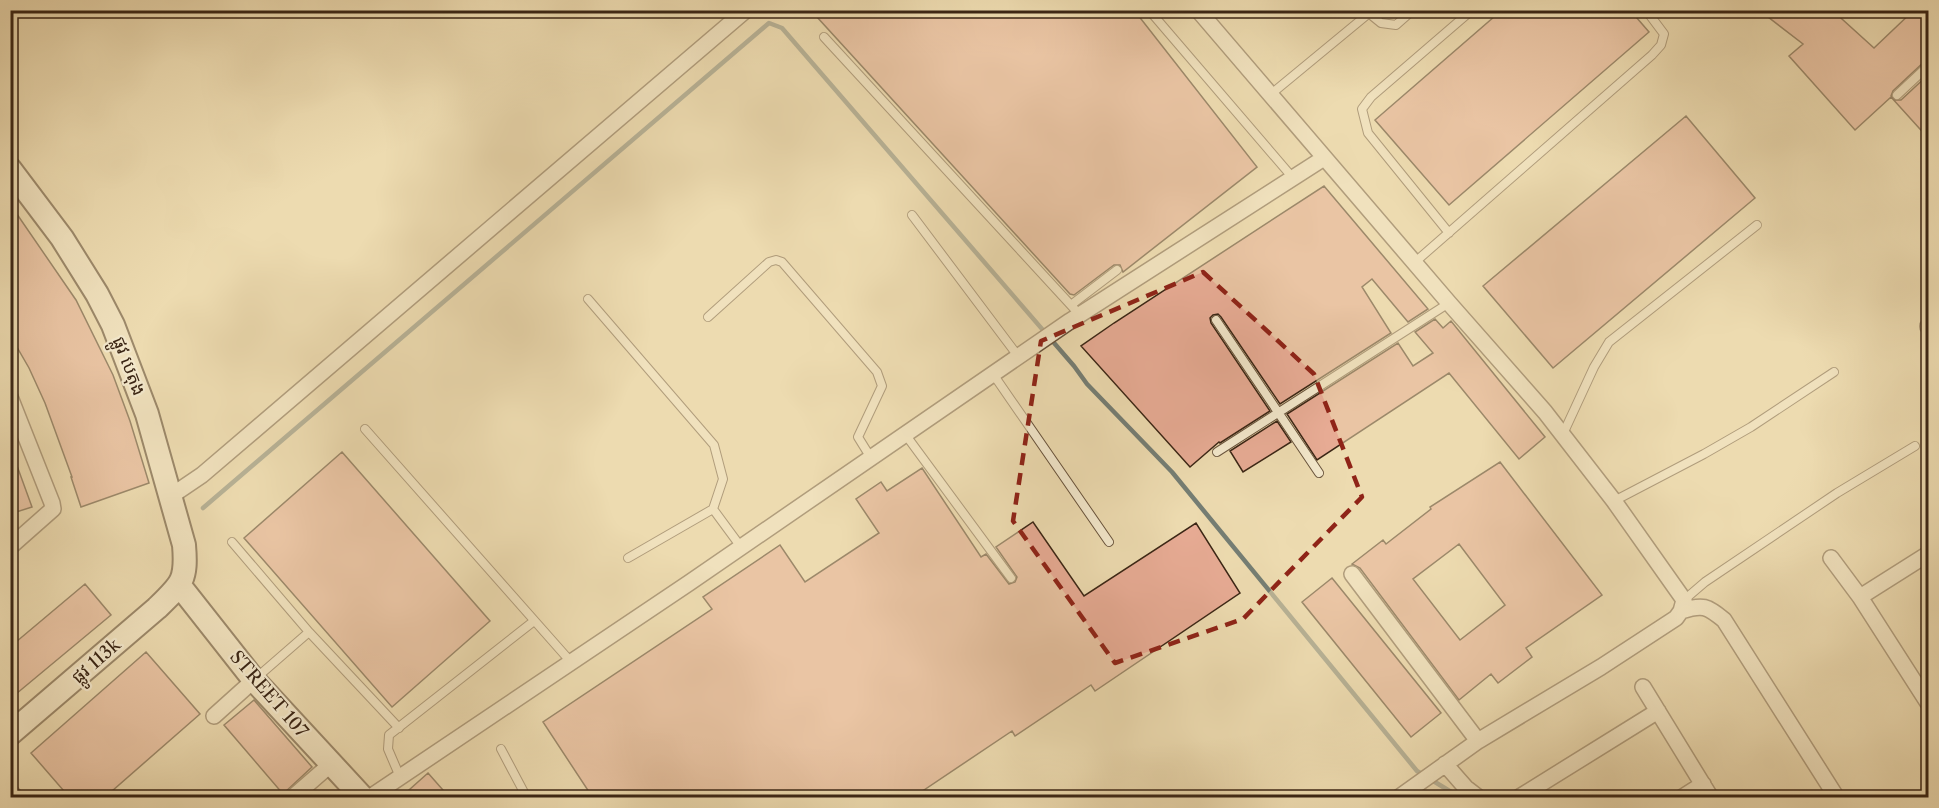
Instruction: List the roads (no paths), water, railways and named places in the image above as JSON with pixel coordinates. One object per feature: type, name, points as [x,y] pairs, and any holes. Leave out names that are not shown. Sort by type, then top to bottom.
[{"type":"street","points":[[171,496],[202,475],[746,10]]},
{"type":"street","points":[[1198,10],[1563,434],[1614,501],[1682,606]]},
{"type":"street","points":[[369,798],[871,458],[1022,354],[1074,313],[1324,158]]},
{"type":"street","name":"ផ្លូវ បេតុង","points":[[10,169],[62,238],[98,294],[113,325],[147,414],[184,545],[186,567],[180,586]]},
{"type":"street","points":[[10,397],[53,509],[10,547]]},
{"type":"street","points":[[1860,597],[1929,554]]},
{"type":"street","points":[[1831,558],[1860,597],[1929,703]]},
{"type":"street","points":[[1352,574],[1478,741]]},
{"type":"street","name":"STREET 107","points":[[180,586],[254,680],[363,798]]},
{"type":"street","name":"ផ្លូវ 113k","points":[[10,734],[158,608],[180,586]]},
{"type":"street","points":[[1398,798],[1478,741],[1601,667],[1676,618],[1682,606]]},
{"type":"street","points":[[1682,606],[1705,607],[1725,620],[1837,798]]},
{"type":"street","points":[[214,716],[254,680]]},
{"type":"street","points":[[1643,687],[1707,791],[1681,798]]},
{"type":"street","points":[[1518,798],[1658,711]]},
{"type":"street","points":[[292,798],[331,764]]},
{"type":"street","points":[[1442,766],[1479,798]]},
{"type":"street","points":[[10,791],[16,798]]},
{"type":"lane","points":[[1149,10],[1293,178]]},
{"type":"lane","points":[[1270,94],[1366,12],[1381,23],[1396,25],[1413,10]]},
{"type":"lane","points":[[1449,233],[1368,133],[1362,109],[1371,97],[1472,10]]},
{"type":"lane","points":[[1414,262],[1652,55],[1661,45],[1664,34],[1646,10]]},
{"type":"lane","points":[[824,37],[1074,313],[1117,270]]},
{"type":"lane","points":[[1897,95],[1929,66]]},
{"type":"lane","points":[[912,215],[1022,354]]},
{"type":"lane","points":[[1563,434],[1594,367],[1609,342],[1757,225]]},
{"type":"lane","points":[[708,318],[769,262],[776,260],[782,262],[877,372],[882,386],[858,437],[871,458]]},
{"type":"lane","points":[[588,299],[714,445],[723,479],[713,509],[628,558]]},
{"type":"lane","points":[[1217,452],[1449,303]]},
{"type":"lane","points":[[1216,320],[1319,473]]},
{"type":"lane","points":[[1614,501],[1751,428],[1834,372]]},
{"type":"lane","points":[[993,374],[1108,542]]},
{"type":"lane","points":[[365,429],[571,662]]},
{"type":"lane","points":[[905,434],[1011,578]]},
{"type":"lane","points":[[1682,606],[1705,582],[1837,493],[1915,446]]},
{"type":"lane","points":[[713,509],[741,547]]},
{"type":"lane","points":[[232,542],[309,632],[399,728]]},
{"type":"lane","points":[[400,777],[388,750],[389,735],[534,621]]},
{"type":"lane","points":[[254,680],[309,632]]},
{"type":"lane","points":[[501,749],[527,798]]},
{"type":"waterway","points":[[203,508],[769,23],[782,28],[1074,366],[1087,384],[1172,472],[1417,771],[1461,798]]}]
